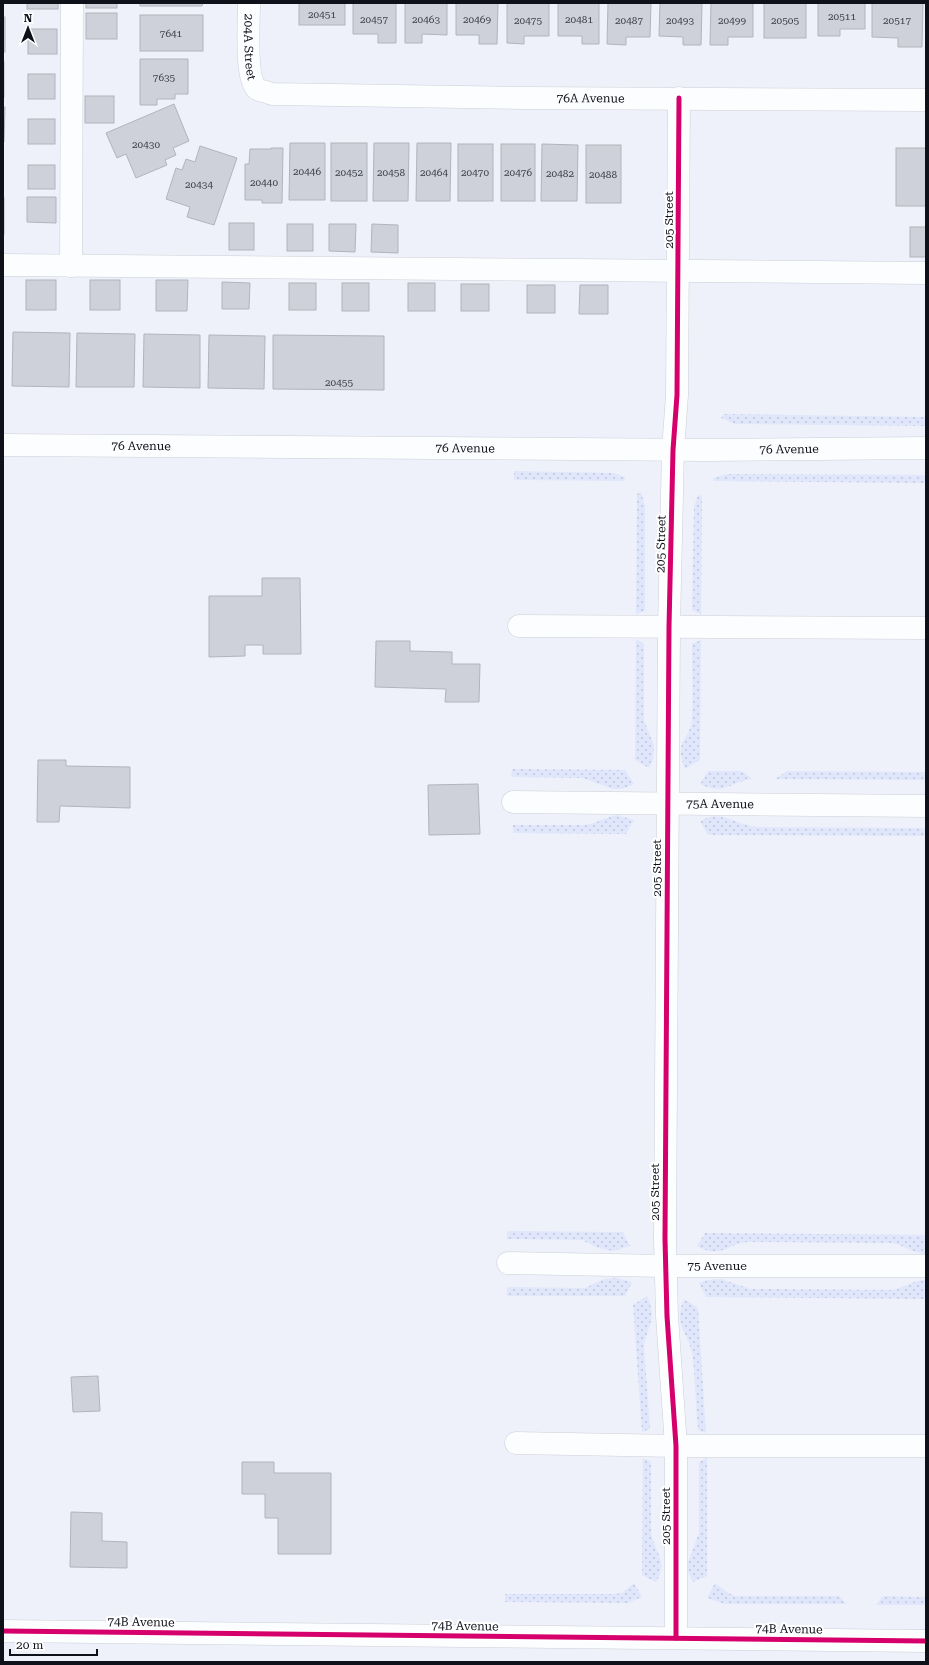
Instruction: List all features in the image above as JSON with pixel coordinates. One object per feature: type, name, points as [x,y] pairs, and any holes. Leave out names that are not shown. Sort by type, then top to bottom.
[{"type":"street","points":[[71,266],[72,3]]},
{"type":"street","name":"204A Street","points":[[249,3],[248,53],[251,78],[257,88]]},
{"type":"street","name":"76A Avenue","points":[[257,88],[272,94],[309,95],[926,100]]},
{"type":"street","name":"205 Street","points":[[676,1638],[676,1446],[665,1266],[669,627],[673,450],[677,395],[679,98]]},
{"type":"street","points":[[3,265],[926,273]]},
{"type":"street","name":"76 Avenue","points":[[3,445],[673,450],[926,448]]},
{"type":"street","points":[[519,626],[926,628]]},
{"type":"street","name":"75A Avenue","points":[[513,802],[926,806]]},
{"type":"street","name":"75 Avenue","points":[[508,1263],[665,1266],[926,1266]]},
{"type":"street","points":[[516,1443],[676,1446],[926,1446]]},
{"type":"street","name":"74B Avenue","points":[[3,1631],[926,1641]]},
{"type":"shaded area","points":[[724,414],[926,417],[926,426],[735,424],[721,418]]},
{"type":"shaded area","points":[[514,471],[613,473],[625,477],[624,481],[514,480]]},
{"type":"shaded area","points":[[728,474],[926,475],[926,483],[714,481],[713,478]]},
{"type":"shaded area","points":[[641,492],[645,506],[645,611],[636,614],[637,494]]},
{"type":"shaded area","points":[[698,495],[702,496],[701,615],[692,610],[694,507]]},
{"type":"shaded area","points":[[636,639],[644,644],[644,721],[654,745],[653,760],[649,768],[635,760]]},
{"type":"shaded area","points":[[701,640],[700,760],[685,769],[682,759],[681,746],[691,726],[692,719],[692,644]]},
{"type":"shaded area","points":[[512,769],[625,770],[634,784],[622,789],[613,789],[583,778],[511,777]]},
{"type":"shaded area","points":[[708,771],[742,771],[752,779],[727,787],[715,789],[700,784]]},
{"type":"shaded area","points":[[787,771],[926,772],[926,780],[775,779]]},
{"type":"shaded area","points":[[617,815],[634,820],[626,834],[513,833],[513,825],[586,825]]},
{"type":"shaded area","points":[[716,816],[756,827],[921,828],[926,829],[926,836],[708,835],[700,821]]},
{"type":"shaded area","points":[[507,1231],[623,1232],[630,1246],[613,1251],[598,1248],[582,1240],[507,1239]]},
{"type":"shaded area","points":[[705,1233],[926,1235],[926,1254],[917,1253],[892,1243],[747,1242],[723,1250],[712,1251],[705,1250],[697,1246]]},
{"type":"shaded area","points":[[617,1278],[632,1282],[625,1296],[507,1296],[507,1287],[585,1288],[604,1279]]},
{"type":"shaded area","points":[[721,1279],[751,1289],[892,1290],[917,1281],[926,1280],[926,1299],[706,1297],[699,1283],[707,1280]]},
{"type":"shaded area","points":[[647,1296],[652,1311],[651,1322],[644,1347],[650,1429],[642,1432],[633,1305]]},
{"type":"shaded area","points":[[684,1299],[698,1308],[706,1433],[698,1430],[693,1358],[680,1317]]},
{"type":"shaded area","points":[[643,1458],[651,1462],[651,1532],[661,1562],[660,1574],[656,1582],[642,1575]]},
{"type":"shaded area","points":[[707,1458],[707,1576],[693,1582],[688,1572],[688,1562],[699,1533],[699,1462]]},
{"type":"shaded area","points":[[634,1583],[642,1597],[628,1603],[505,1602],[505,1594],[622,1593]]},
{"type":"shaded area","points":[[715,1583],[728,1593],[735,1596],[839,1596],[847,1604],[725,1604],[707,1598]]},
{"type":"shaded area","points":[[883,1596],[926,1597],[926,1605],[876,1605]]},
{"type":"building","points":[[27,3],[58,3],[58,9],[27,9]]},
{"type":"building","points":[[86,3],[117,3],[117,8],[86,8]]},
{"type":"building","points":[[140,3],[203,3],[202,6],[140,6]]},
{"type":"building","points":[[299,3],[345,3],[345,25],[299,25]]},
{"type":"building","points":[[353,3],[396,3],[396,43],[378,43],[378,34],[353,34]]},
{"type":"building","points":[[405,3],[447,3],[447,35],[422,34],[422,43],[405,43]]},
{"type":"building","points":[[456,3],[498,3],[497,44],[479,44],[479,35],[456,35]]},
{"type":"building","points":[[507,3],[549,3],[549,36],[524,36],[524,44],[507,43]]},
{"type":"building","points":[[558,3],[599,3],[599,44],[582,44],[582,36],[558,36]]},
{"type":"building","points":[[608,3],[651,3],[650,37],[626,37],[626,45],[607,44]]},
{"type":"building","points":[[660,3],[702,3],[701,45],[683,45],[683,37],[659,36]]},
{"type":"building","points":[[711,3],[753,3],[753,37],[728,37],[728,45],[710,45]]},
{"type":"building","points":[[764,3],[806,3],[806,38],[764,38]]},
{"type":"building","points":[[818,3],[865,3],[865,29],[840,29],[840,36],[818,36]]},
{"type":"building","points":[[872,3],[923,3],[922,47],[898,47],[898,38],[872,37]]},
{"type":"building","points":[[86,13],[117,13],[117,39],[86,39]]},
{"type":"building","points":[[140,15],[203,15],[203,51],[140,51]]},
{"type":"building","points":[[3,17],[5,17],[5,52],[3,52]]},
{"type":"building","points":[[28,29],[57,29],[57,54],[28,54]]},
{"type":"building","points":[[140,59],[188,59],[188,94],[175,94],[175,99],[157,99],[157,105],[140,105]]},
{"type":"building","points":[[4,62],[4,97],[3,97]]},
{"type":"building","points":[[28,74],[55,74],[55,99],[28,99]]},
{"type":"building","points":[[85,96],[114,96],[114,123],[85,123]]},
{"type":"building","points":[[174,104],[189,141],[173,148],[176,155],[165,160],[167,165],[136,178],[126,154],[117,158],[106,133]]},
{"type":"building","points":[[3,107],[5,107],[4,142],[3,142]]},
{"type":"building","points":[[28,119],[55,119],[55,144],[28,144]]},
{"type":"building","points":[[290,143],[325,143],[325,200],[289,200]]},
{"type":"building","points":[[331,143],[367,143],[367,201],[331,201]]},
{"type":"building","points":[[374,143],[409,143],[408,201],[373,201]]},
{"type":"building","points":[[417,143],[451,143],[450,201],[416,201]]},
{"type":"building","points":[[458,144],[493,144],[493,201],[458,201]]},
{"type":"building","points":[[501,144],[535,144],[535,201],[501,201]]},
{"type":"building","points":[[542,144],[578,145],[577,201],[541,201]]},
{"type":"building","points":[[586,145],[621,145],[621,203],[586,203]]},
{"type":"building","points":[[200,146],[237,158],[214,225],[187,217],[190,207],[166,199],[176,168],[182,170],[186,159],[195,162]]},
{"type":"building","points":[[283,148],[282,203],[262,203],[262,200],[245,200],[245,164],[249,164],[250,149]]},
{"type":"building","points":[[896,148],[926,148],[926,206],[896,206]]},
{"type":"building","points":[[28,165],[55,165],[55,189],[28,189]]},
{"type":"building","points":[[27,197],[56,197],[56,223],[27,222]]},
{"type":"building","points":[[4,198],[4,234],[3,234]]},
{"type":"building","points":[[229,223],[254,223],[254,250],[229,250]]},
{"type":"building","points":[[287,224],[313,224],[313,251],[287,251]]},
{"type":"building","points":[[329,224],[356,224],[355,252],[329,251]]},
{"type":"building","points":[[372,224],[398,225],[398,253],[371,252]]},
{"type":"building","points":[[910,227],[926,227],[926,257],[910,257]]},
{"type":"building","points":[[26,280],[56,280],[56,310],[26,310]]},
{"type":"building","points":[[90,280],[120,280],[120,310],[90,310]]},
{"type":"building","points":[[156,280],[188,280],[187,311],[156,311]]},
{"type":"building","points":[[222,282],[250,283],[249,309],[222,309]]},
{"type":"building","points":[[289,283],[316,283],[316,310],[289,310]]},
{"type":"building","points":[[342,283],[369,283],[369,311],[342,311]]},
{"type":"building","points":[[408,283],[435,283],[435,311],[408,311]]},
{"type":"building","points":[[461,284],[489,284],[489,311],[461,311]]},
{"type":"building","points":[[527,285],[555,285],[555,313],[527,313]]},
{"type":"building","points":[[580,285],[608,285],[608,314],[579,314]]},
{"type":"building","points":[[13,332],[70,333],[69,387],[12,386]]},
{"type":"building","points":[[77,333],[135,334],[134,387],[76,387]]},
{"type":"building","points":[[144,334],[200,335],[200,388],[143,387]]},
{"type":"building","points":[[209,335],[265,336],[264,389],[208,388]]},
{"type":"building","points":[[273,335],[384,336],[384,390],[273,389]]},
{"type":"building","points":[[262,578],[300,578],[301,654],[263,654],[263,645],[245,645],[245,656],[209,657],[209,596],[262,596]]},
{"type":"building","points":[[376,641],[410,641],[410,651],[452,652],[452,664],[480,664],[479,702],[445,702],[446,689],[375,687]]},
{"type":"building","points":[[38,760],[66,760],[66,766],[130,767],[130,808],[60,806],[59,822],[37,822]]},
{"type":"building","points":[[478,784],[480,834],[429,835],[428,785]]},
{"type":"building","points":[[98,1376],[100,1411],[73,1412],[71,1377]]},
{"type":"building","points":[[242,1462],[274,1462],[274,1473],[331,1473],[331,1554],[278,1554],[278,1518],[265,1518],[265,1494],[242,1494]]},
{"type":"building","points":[[71,1512],[102,1513],[102,1541],[127,1542],[127,1568],[70,1567]]},
{"type":"cycle path","points":[[676,1638],[676,1446],[667,1316],[665,1239],[669,627],[673,450],[677,395],[679,98]]},
{"type":"cycle path","points":[[3,1631],[926,1641]]}]
